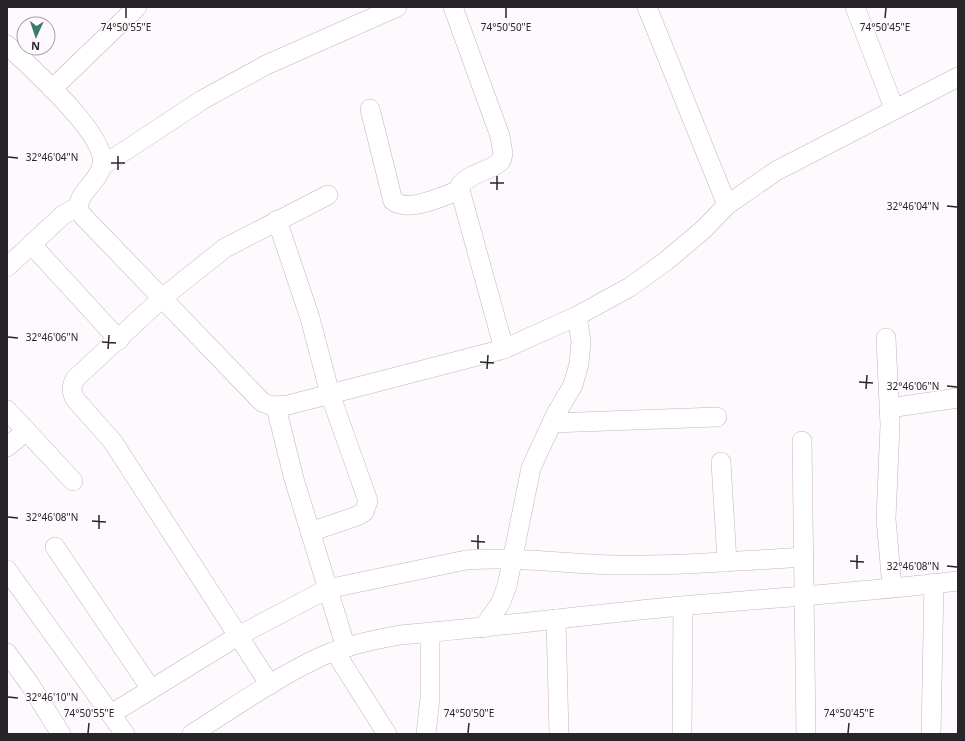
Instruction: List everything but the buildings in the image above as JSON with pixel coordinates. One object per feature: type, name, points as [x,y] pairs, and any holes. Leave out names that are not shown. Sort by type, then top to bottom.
[{"type":"street","points":[[52,89],[135,7]]},
{"type":"street","points":[[102,166],[202,100],[266,65],[397,7]]},
{"type":"street","points":[[453,7],[500,136],[503,154],[501,161],[497,166],[472,175],[460,185],[460,190],[504,349]]},
{"type":"street","points":[[647,7],[728,205]]},
{"type":"street","points":[[855,7],[894,108]]},
{"type":"street","points":[[7,45],[73,111],[95,139],[102,154],[102,166],[97,178],[79,200],[78,207],[80,213],[262,402],[276,406],[330,394],[504,349],[577,316],[630,287],[666,261],[704,229],[728,205],[776,171],[894,108],[958,76]]},
{"type":"street","points":[[370,109],[393,200],[398,204],[414,204],[460,190]]},
{"type":"street","points":[[270,685],[114,442],[75,399],[71,387],[75,379],[162,298],[225,248],[328,195]]},
{"type":"street","points":[[7,267],[63,215],[78,207]]},
{"type":"street","points":[[277,220],[310,318],[330,394],[368,501],[364,512],[357,516],[310,532]]},
{"type":"street","points":[[31,244],[118,340]]},
{"type":"street","points":[[483,628],[500,604],[507,586],[514,558],[531,468],[572,385],[579,364],[581,341],[577,316]]},
{"type":"street","points":[[886,338],[889,408],[886,519],[892,587]]},
{"type":"street","points":[[889,408],[958,398]]},
{"type":"street","points":[[276,406],[294,479],[327,589],[340,650],[387,734]]},
{"type":"street","points":[[7,410],[73,481]]},
{"type":"street","points":[[552,423],[718,417]]},
{"type":"street","points":[[7,447],[26,431]]},
{"type":"street","points":[[802,441],[806,734]]},
{"type":"street","points":[[721,462],[727,562]]},
{"type":"street","points":[[55,547],[151,689]]},
{"type":"street","points":[[111,714],[238,636],[327,589],[466,560],[514,558],[599,565],[682,566],[804,557]]},
{"type":"street","points":[[7,570],[125,734]]},
{"type":"street","points":[[192,734],[270,685],[319,657],[381,639],[683,606],[805,597],[958,581]]},
{"type":"street","points":[[931,734],[934,583]]},
{"type":"street","points":[[682,734],[683,606]]},
{"type":"street","points":[[556,619],[559,734]]},
{"type":"street","points":[[426,734],[430,698],[430,633]]},
{"type":"street","points":[[7,653],[29,683],[61,734]]}]
